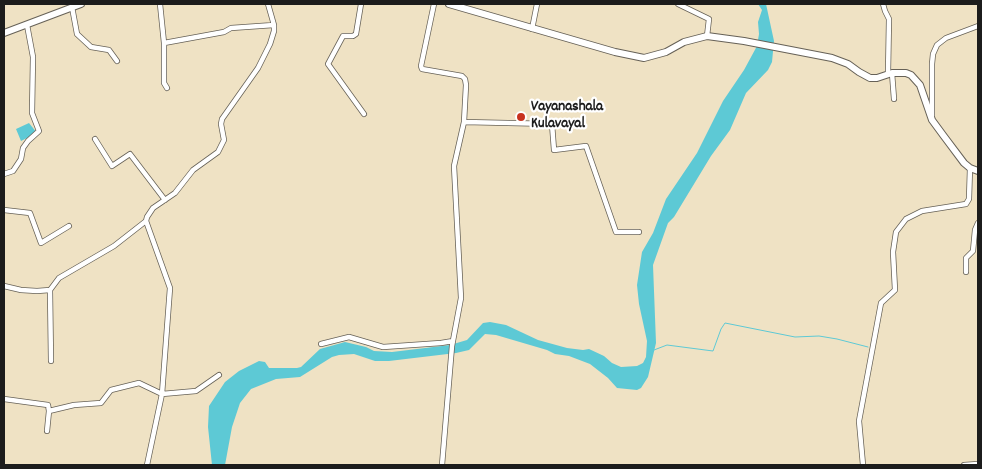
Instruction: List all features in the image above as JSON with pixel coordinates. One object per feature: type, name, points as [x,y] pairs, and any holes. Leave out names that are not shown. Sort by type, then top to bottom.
[{"type":"main road","points":[[4,33],[81,4]]},
{"type":"main road","points":[[449,4],[615,52],[644,58],[666,52],[684,42],[707,36],[744,41],[841,60],[870,78],[877,78],[890,73],[906,73],[920,85],[932,120],[964,162],[970,168],[978,171]]},
{"type":"street","points":[[160,4],[164,43],[164,83],[167,88]]},
{"type":"street","points":[[51,361],[50,290],[59,278],[114,246],[146,221],[152,208],[175,193],[194,170],[218,152],[224,140],[222,119],[258,68],[270,44],[274,25],[268,4]]},
{"type":"street","points":[[361,4],[356,34],[353,36],[343,36],[328,64],[364,114]]},
{"type":"street","points":[[434,4],[421,66],[422,69],[462,76],[465,79],[466,85],[464,122],[454,166],[461,298],[451,355],[442,465]]},
{"type":"street","points":[[532,28],[537,4]]},
{"type":"street","points":[[678,4],[709,19],[707,36]]},
{"type":"street","points":[[883,4],[884,11],[889,19],[890,73],[894,99]]},
{"type":"street","points":[[72,7],[77,34],[91,47],[109,50],[117,61]]},
{"type":"street","points":[[4,174],[13,171],[21,159],[23,148],[39,131],[32,113],[33,57],[27,25]]},
{"type":"street","points":[[164,43],[224,32],[231,28],[274,25]]},
{"type":"street","points":[[932,120],[932,64],[933,54],[937,45],[946,38],[978,26]]},
{"type":"street","points":[[464,122],[552,124],[554,150],[586,146],[616,232],[639,232]]},
{"type":"street","points":[[95,138],[112,166],[130,154],[165,200]]},
{"type":"street","points":[[863,465],[859,421],[880,303],[895,290],[893,252],[896,232],[906,219],[922,211],[966,204],[969,199],[970,168]]},
{"type":"street","points":[[4,210],[30,213],[41,242],[69,226]]},
{"type":"street","points":[[146,221],[170,288],[162,394],[148,465]]},
{"type":"street","points":[[966,272],[966,258],[973,251],[975,230],[978,222]]},
{"type":"street","points":[[4,286],[29,291],[50,290]]},
{"type":"street","points":[[321,344],[349,337],[383,347],[453,341]]},
{"type":"street","points":[[49,411],[74,405],[101,403],[111,390],[139,383],[162,394],[196,391],[219,375]]},
{"type":"street","points":[[4,400],[48,405],[47,431]]},
{"type":"street","points":[[964,465],[978,464]]},
{"type":"water","points":[[758,4],[766,4],[774,41],[772,62],[768,70],[746,93],[730,130],[711,156],[674,217],[668,223],[653,265],[656,343],[648,377],[641,388],[637,390],[617,388],[590,364],[496,335],[485,334],[469,350],[456,353],[389,361],[375,361],[354,354],[339,355],[332,357],[300,377],[276,379],[251,389],[240,403],[232,427],[225,465],[212,465],[208,427],[209,406],[225,382],[239,371],[259,361],[265,362],[269,368],[297,368],[301,367],[320,349],[345,342],[374,351],[392,352],[450,345],[467,340],[483,323],[490,322],[506,325],[538,340],[567,348],[589,349],[621,367],[637,366],[643,363],[646,357],[647,341],[637,285],[642,252],[653,233],[666,199],[697,153],[723,101],[744,70],[757,46],[758,22],[762,10]]},
{"type":"water","points":[[29,123],[37,133],[21,141],[16,129]]},
{"type":"waterway","points":[[654,350],[667,345],[713,351],[725,323],[795,337],[819,336],[837,339],[868,347]]},
{"type":"place","name":"Vayanashala Kulavayal","points":[[521,117]]}]
